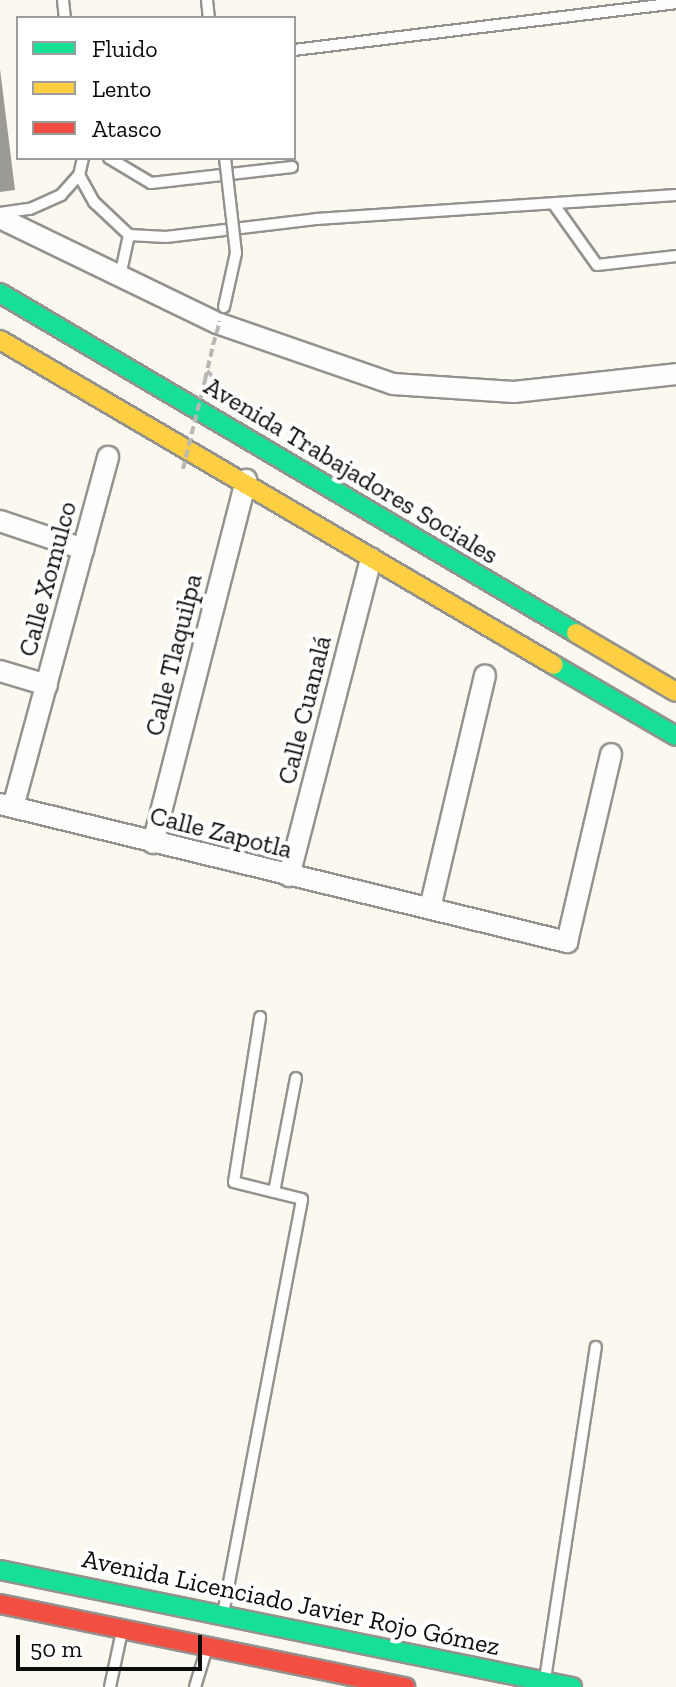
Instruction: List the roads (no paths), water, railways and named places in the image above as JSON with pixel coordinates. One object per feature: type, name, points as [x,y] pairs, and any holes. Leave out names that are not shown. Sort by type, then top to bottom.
[{"type":"main road","name":"Avenida Trabajadores Sociales","points":[[0,293],[676,692]]},
{"type":"main road","points":[[1,345],[246,480],[371,558],[676,736]]},
{"type":"main road","name":"Avenida Licenciado Javier Rojo Gómez","points":[[0,1570],[572,1687]]},
{"type":"main road","points":[[0,1604],[406,1687]]},
{"type":"main road","points":[[375,1681],[379,1647]]},
{"type":"street","points":[[0,215],[217,323],[393,384],[514,392],[676,374]]},
{"type":"street","name":"Calle Xomulco","points":[[7,805],[47,685],[108,457]]},
{"type":"street","name":"Calle Tlaquilpa","points":[[153,843],[246,480]]},
{"type":"street","points":[[0,521],[83,549]]},
{"type":"street","name":"Calle Cuanalá","points":[[289,876],[371,558]]},
{"type":"street","points":[[0,671],[47,685]]},
{"type":"street","points":[[430,908],[485,675]]},
{"type":"street","name":"Calle Zapotla","points":[[7,805],[567,942],[611,754]]},
{"type":"lane","points":[[296,50],[676,3]]},
{"type":"lane","points":[[0,215],[30,209],[61,195],[79,175],[83,160]]},
{"type":"lane","points":[[112,160],[151,183],[292,167]]},
{"type":"lane","points":[[224,307],[236,253],[225,160]]},
{"type":"lane","points":[[79,175],[94,202],[129,235],[166,237],[316,219],[555,206],[676,195]]},
{"type":"lane","points":[[555,206],[597,265],[676,256]]},
{"type":"lane","points":[[120,276],[129,235]]},
{"type":"lane","points":[[222,1616],[302,1199],[234,1182],[260,1017]]},
{"type":"lane","points":[[274,1192],[296,1078]]},
{"type":"lane","points":[[545,1681],[596,1347]]},
{"type":"lane","points":[[110,1687],[123,1629]]},
{"type":"lane","points":[[195,1687],[207,1646]]}]
